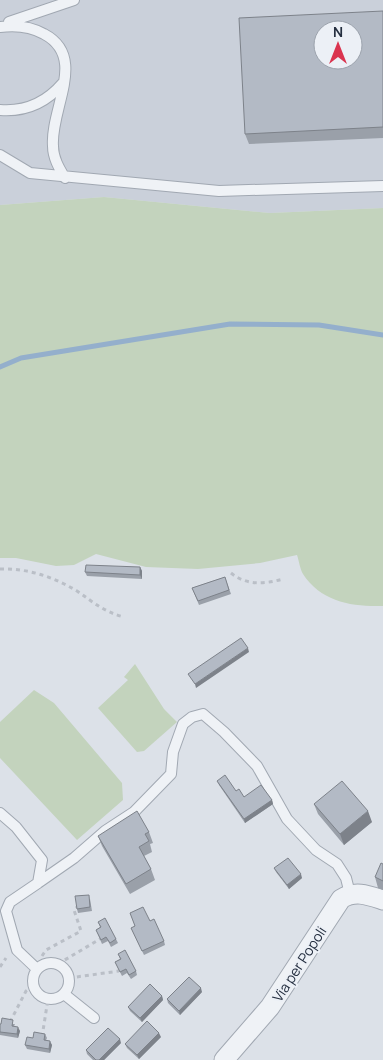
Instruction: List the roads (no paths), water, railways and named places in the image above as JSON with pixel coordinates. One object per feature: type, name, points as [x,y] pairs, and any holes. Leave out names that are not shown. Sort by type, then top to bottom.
[{"type":"street","points":[[350,894],[383,900]]},
{"type":"street","name":"Via per Popoli","points":[[224,1060],[270,1007],[341,899],[350,894]]},
{"type":"lane","points":[[0,26],[37,11],[74,0]]},
{"type":"lane","points":[[0,26],[18,25],[38,30],[53,38],[62,49],[66,63],[65,81],[55,116],[52,148],[56,163],[65,178]]},
{"type":"lane","points":[[0,110],[26,109],[39,104],[54,94],[65,81]]},
{"type":"lane","points":[[0,154],[30,173],[219,192],[383,186]]},
{"type":"lane","points":[[35,967],[17,950],[6,911],[10,902],[74,858],[105,831],[134,812],[171,774],[173,752],[183,724],[192,717],[203,714],[224,732],[257,766],[287,819],[316,850],[337,864],[346,878],[350,894]]},
{"type":"lane","points":[[0,812],[40,855],[42,860],[38,883]]},
{"type":"lane","points":[[47,963],[58,964],[63,968],[69,978],[64,994],[48,999],[41,996],[33,986],[35,967],[47,963]]},
{"type":"lane","points":[[64,994],[94,1018]]},
{"type":"waterway","points":[[0,367],[21,358],[230,324],[319,325],[383,335]]}]
